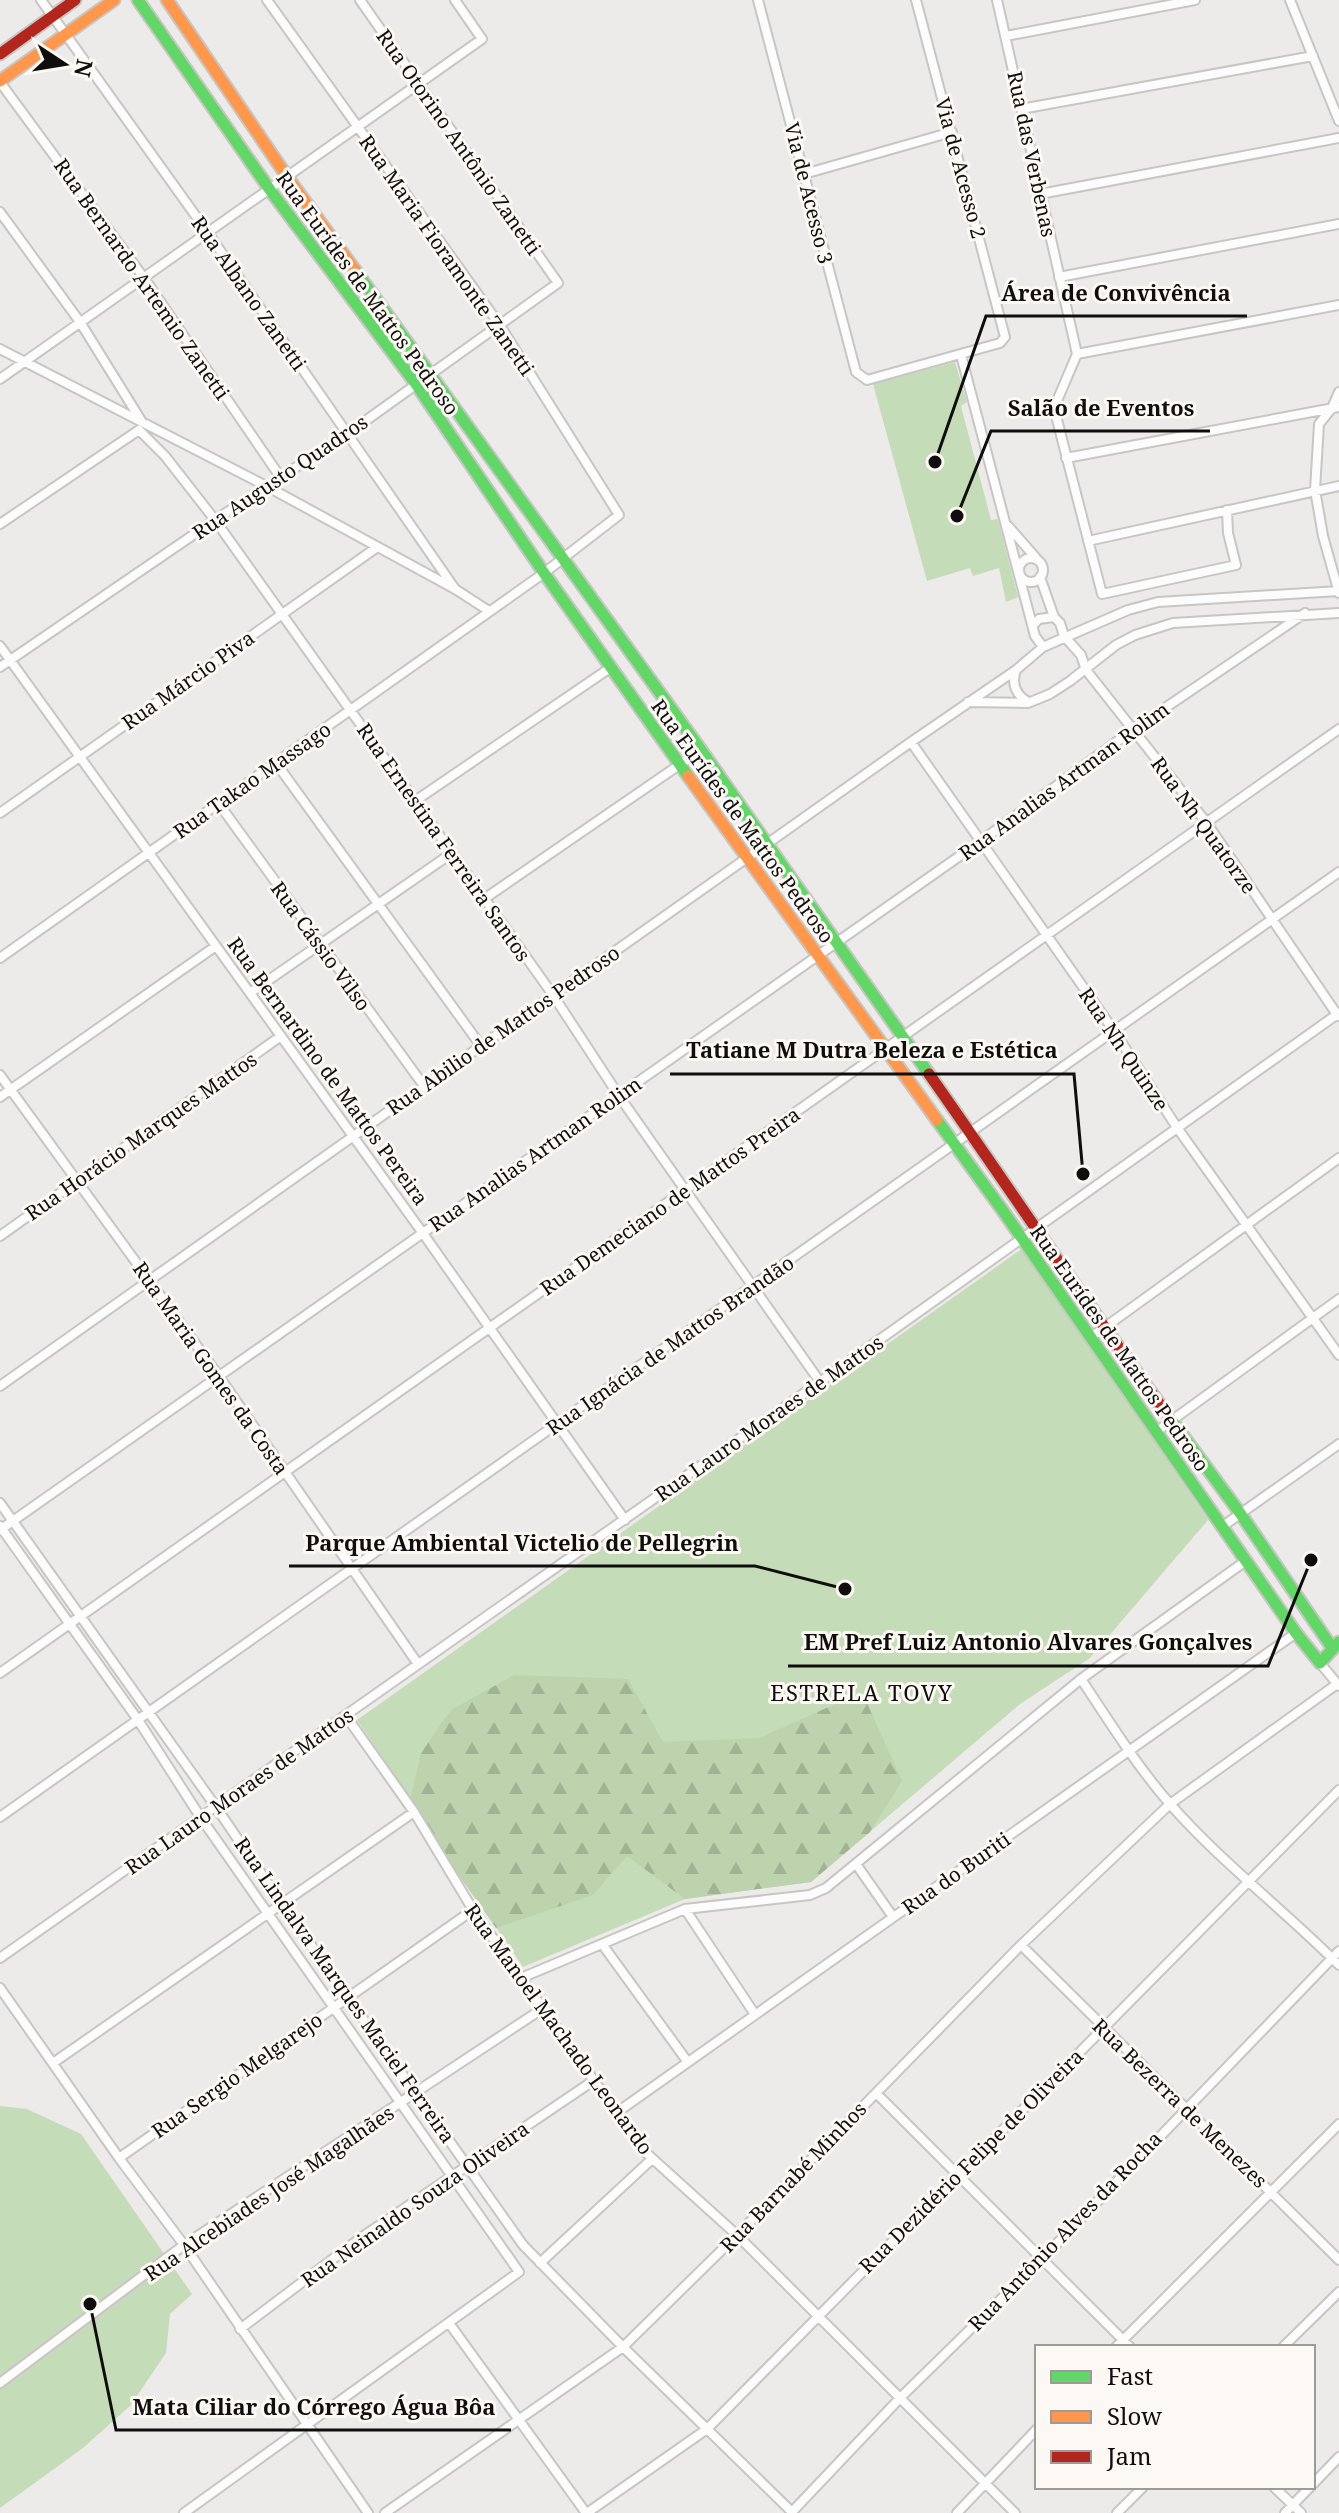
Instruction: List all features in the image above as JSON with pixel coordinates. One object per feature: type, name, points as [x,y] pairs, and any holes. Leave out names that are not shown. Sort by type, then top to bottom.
[{"type":"street","name":"Rua Albano Zanetti","points":[[41,0],[208,233],[455,589]]},
{"type":"street","points":[[0,54],[75,0]]},
{"type":"street","points":[[0,82],[114,0]]},
{"type":"street","name":"Rua Eurídes de Mattos Pedroso","points":[[138,0],[270,190],[416,384],[610,668],[1021,1239],[1320,1663]]},
{"type":"street","name":"Rua Eurídes de Mattos Pedroso","points":[[167,0],[288,178],[837,942],[1037,1227],[1103,1328],[1336,1646]]},
{"type":"street","name":"Rua Maria Fioramonte Zanetti","points":[[267,0],[499,324],[619,515]]},
{"type":"street","name":"Rua Otorino Antônio Zanetti","points":[[360,0],[558,283]]},
{"type":"street","points":[[0,379],[482,39],[455,0]]},
{"type":"street","name":"Via de Acesso 3","points":[[758,0],[856,372],[867,380],[961,355]]},
{"type":"street","name":"Via de Acesso 2","points":[[916,0],[1005,337],[1000,343],[961,355]]},
{"type":"street","name":"Rua das Verbenas","points":[[997,0],[1077,354]]},
{"type":"street","points":[[1006,36],[1195,0]]},
{"type":"street","points":[[1290,0],[1339,121]]},
{"type":"street","points":[[1021,109],[1313,56]]},
{"type":"street","name":"Rua Bernardo Artemio Zanetti","points":[[0,82],[144,278],[281,478]]},
{"type":"street","points":[[804,174],[952,132]]},
{"type":"street","points":[[1040,194],[1339,138]]},
{"type":"street","points":[[0,212],[80,322],[141,426]]},
{"type":"street","points":[[1059,277],[1339,224]]},
{"type":"street","name":"Rua Augusto Quadros","points":[[0,667],[347,434],[558,283]]},
{"type":"street","points":[[1227,510],[1228,533],[1236,565],[1102,594],[1054,408],[1077,354],[1339,305]]},
{"type":"street","points":[[0,349],[141,426],[268,487],[455,589],[489,611]]},
{"type":"street","points":[[961,355],[1035,636],[1043,647]]},
{"type":"street","points":[[1338,592],[1312,491],[1319,424],[1335,407],[1339,392]]},
{"type":"street","points":[[1066,458],[1335,407]]},
{"type":"street","points":[[0,524],[141,426]]},
{"type":"street","name":"Rua Ernestina Ferreira Santos","points":[[141,426],[215,520],[351,710],[553,995],[619,1096],[820,1382]]},
{"type":"street","points":[[1088,541],[1339,486]]},
{"type":"street","name":"Rua Takao Massago","points":[[0,958],[544,573],[619,515]]},
{"type":"street","points":[[1003,518],[1019,541],[1039,561],[1043,570],[1035,581],[1028,581],[1020,574],[1019,566],[1024,560],[1032,558],[1039,561]]},
{"type":"street","name":"Rua Márcio Piva","points":[[0,813],[376,548]]},
{"type":"street","points":[[1040,577],[1064,636]]},
{"type":"street","name":"Rua Abilio de Mattos Pedroso","points":[[0,1386],[1016,670],[1043,647],[1128,610],[1158,602],[1338,592]]},
{"type":"street","name":"Rua Analias Artman Rolim","points":[[1,1528],[981,841],[1134,729],[1305,613]]},
{"type":"street","points":[[967,702],[1028,703],[1050,694],[1126,640],[1173,623],[1339,613]]},
{"type":"street","points":[[1033,625],[1039,619],[1054,617]]},
{"type":"street","name":"Rua Nh Quatorze","points":[[1064,636],[1081,655],[1086,670],[1206,822],[1338,1015]]},
{"type":"street","name":"Rua Bernardino de Mattos Pereira","points":[[0,646],[625,1520]]},
{"type":"street","points":[[415,801],[610,668]]},
{"type":"street","points":[[1016,670],[1013,677],[1016,691],[1028,703]]},
{"type":"street","name":"Rua Demeciano de Mattos Preira","points":[[0,1673],[1339,729]]},
{"type":"street","name":"Rua Nh Quinze","points":[[911,742],[1114,1031],[1245,1225],[1339,1355]]},
{"type":"street","points":[[484,899],[701,750]]},
{"type":"street","points":[[276,763],[481,1046]]},
{"type":"street","name":"Rua Cássio Vilso","points":[[219,804],[319,946],[424,1086]]},
{"type":"street","points":[[250,993],[452,853]]},
{"type":"street","name":"Rua Ignácia de Mattos Brandão","points":[[0,1817],[1339,872]]},
{"type":"street","points":[[0,1097],[216,946]]},
{"type":"street","name":"Rua Lauro Moraes de Mattos","points":[[0,1958],[1338,1015]]},
{"type":"street","name":"Rua Horácio Marques Mattos","points":[[0,1236],[281,1036]]},
{"type":"street","name":"Rua Maria Gomes da Costa","points":[[0,1075],[218,1375],[418,1664]]},
{"type":"street","points":[[1090,1338],[1339,1158]]},
{"type":"street","points":[[1156,1432],[1339,1299]]},
{"type":"street","points":[[1223,1526],[1339,1444]]},
{"type":"street","name":"Rua Lindalva Marques Maciel Ferreira","points":[[0,1503],[523,2245],[792,2513]]},
{"type":"street","name":"Rua Lindalva Marques Maciel Ferreira","points":[[1,1528],[66,1626],[138,1720],[201,1818],[519,2272],[449,2323]]},
{"type":"street","points":[[521,1978],[685,1909],[810,1895],[826,1888],[1081,1679],[1247,1560]]},
{"type":"street","name":"Rua do Buriti","points":[[616,2113],[1296,1633]]},
{"type":"street","points":[[1336,1646],[1320,1663],[1338,1685]]},
{"type":"street","points":[[1081,1679],[1129,1751],[1170,1804],[1249,1882],[1337,1958]]},
{"type":"street","name":"Rua Barnabé Minhos","points":[[385,2513],[623,2347],[1021,1945],[1170,1804],[1338,1685]]},
{"type":"street","name":"Rua Manoel Machado Leonardo","points":[[346,1716],[414,1812],[473,1910],[652,2159],[737,2235],[1015,2513]]},
{"type":"street","name":"Rua Dezidério Felipe de Oliveira","points":[[586,2513],[707,2429],[1339,1790]]},
{"type":"street","points":[[53,2063],[414,1812]]},
{"type":"street","points":[[856,1864],[893,1917]]},
{"type":"street","points":[[685,1909],[754,2013]]},
{"type":"street","name":"Rua Sergio Melgarejo","points":[[119,2158],[473,1910]]},
{"type":"street","points":[[602,1944],[687,2061]]},
{"type":"street","name":"Rua Bezerra de Menezes","points":[[1021,1945],[1339,2260]]},
{"type":"street","name":"Rua Antônio Alves da Rocha","points":[[792,2513],[901,2397],[1042,2259],[1337,1958]]},
{"type":"street","points":[[0,1988],[184,2245],[368,2513]]},
{"type":"street","name":"Rua Alcebiades José Magalhães","points":[[0,2383],[184,2245],[542,2009]]},
{"type":"street","name":"Rua Neinaldo Souza Oliveira","points":[[240,2329],[362,2237],[593,2081]]},
{"type":"street","points":[[876,2093],[1123,2345],[1339,2124]]},
{"type":"street","points":[[540,2263],[652,2159]]},
{"type":"street","points":[[1285,2345],[1339,2292]]},
{"type":"street","points":[[184,2513],[449,2323],[586,2513]]},
{"type":"street","points":[[957,2513],[1035,2431]]},
{"type":"street","points":[[1315,2483],[1339,2457]]},
{"type":"street","points":[[1117,2513],[1141,2489]]},
{"type":"street","points":[[1276,2489],[1301,2513]]},
{"type":"street","points":[[1285,2513],[1309,2489]]},
{"type":"green space","points":[[955,362],[967,402],[961,406],[991,520],[998,519],[1018,597],[1006,602],[999,568],[973,576],[970,568],[927,581],[873,384]]},
{"type":"green space","points":[[1023,1248],[1208,1520],[1090,1658],[1020,1704],[811,1882],[685,1899],[523,1967],[357,1720]]},
{"type":"green space","points":[[514,1675],[628,1679],[663,1742],[759,1738],[862,1692],[902,1781],[870,1832],[811,1882],[685,1899],[627,1856],[593,1895],[496,1928],[409,1805],[421,1753],[451,1710]]},
{"type":"green space","points":[[0,2106],[27,2109],[81,2134],[192,2294],[170,2314],[166,2353],[130,2406],[83,2448],[0,2508]]},
{"type":"traffic: fast","points":[[138,0],[270,190],[416,384],[544,573],[688,776]]},
{"type":"traffic: fast","points":[[355,270],[701,750],[929,1074]]},
{"type":"traffic: fast","points":[[937,1120],[1296,1633],[1320,1663],[1339,1642]]},
{"type":"traffic: fast","points":[[1164,1410],[1240,1513],[1333,1649]]},
{"type":"traffic: slow","points":[[0,81],[114,0]]},
{"type":"traffic: slow","points":[[167,0],[288,178],[355,270]]},
{"type":"traffic: slow","points":[[688,776],[937,1120]]},
{"type":"traffic: jam","points":[[0,54],[75,0]]},
{"type":"traffic: jam","points":[[929,1074],[1164,1410]]},
{"type":"place","name":"Área de Convivência","points":[[935,462]]},
{"type":"place","name":"Salão de Eventos","points":[[957,516]]},
{"type":"place","name":"Tatiane M Dutra Beleza e Estética","points":[[1083,1174]]},
{"type":"place","name":"EM Pref Luiz Antonio Alvares Gonçalves","points":[[1311,1560]]},
{"type":"place","name":"Parque Ambiental Victelio de Pellegrin","points":[[845,1589]]},
{"type":"place","name":"Mata Ciliar do Córrego Água Bôa","points":[[90,2304]]},
{"type":"district","name":"ESTRELA TOVY","points":[[862,1692]]}]
